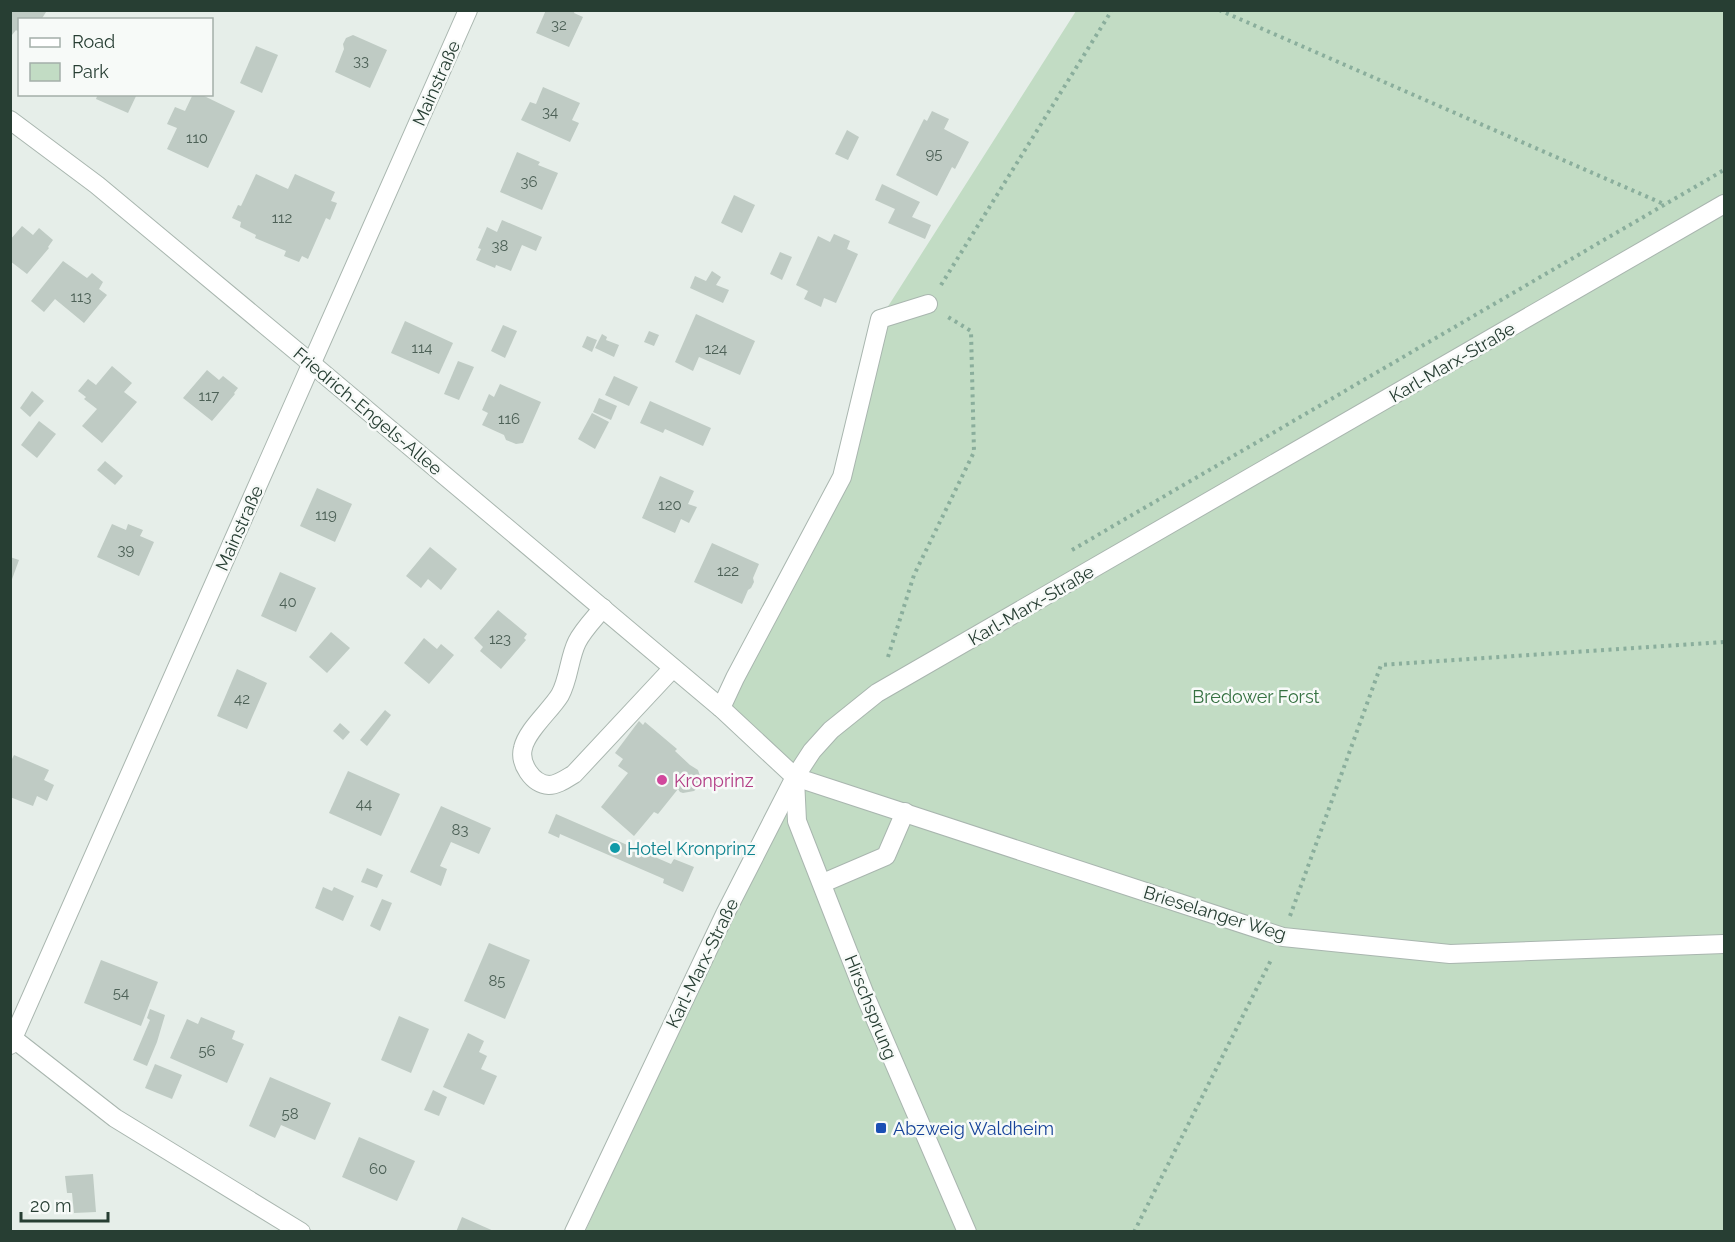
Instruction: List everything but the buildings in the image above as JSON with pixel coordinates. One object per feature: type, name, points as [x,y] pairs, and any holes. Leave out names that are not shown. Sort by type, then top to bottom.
[{"type":"street","name":"Mainstraße","points":[[12,1040],[468,10]]},
{"type":"street","name":"Friedrich-Engels-Allee","points":[[10,120],[97,185],[312,364],[721,708],[795,777]]},
{"type":"street","name":"Karl-Marx-Straße","points":[[574,1232],[725,914],[795,777],[812,751],[831,730],[877,693],[1725,204]]},
{"type":"street","points":[[721,708],[842,477],[880,319],[928,304]]},
{"type":"street","points":[[603,608],[577,642],[560,695],[523,746],[521,760],[527,771],[537,781],[549,785],[574,774],[673,668]]},
{"type":"street","name":"Brieselanger Weg","points":[[795,777],[1282,937],[1450,954],[1725,944]]},
{"type":"street","name":"Hirschsprung","points":[[795,777],[797,821],[867,999],[967,1232]]},
{"type":"street","points":[[823,884],[886,856],[905,812]]},
{"type":"street","points":[[12,1040],[115,1119],[301,1232]]},
{"type":"path","points":[[888,657],[914,575],[974,452],[971,331],[928,304],[1112,10]]},
{"type":"path","points":[[1219,10],[1664,205],[1699,218]]},
{"type":"path","points":[[1134,1232],[1282,937],[1381,665],[1725,642]]},
{"type":"green space","name":"Bredower Forst","points":[[1076,11],[1724,11],[1724,1231],[585,1232],[795,777],[721,708],[842,477],[880,319]]},
{"type":"place","name":"Kronprinz","points":[[662,780]]},
{"type":"place","name":"Hotel Kronprinz","points":[[615,848]]},
{"type":"place","name":"Abzweig Waldheim","points":[[881,1128]]}]
